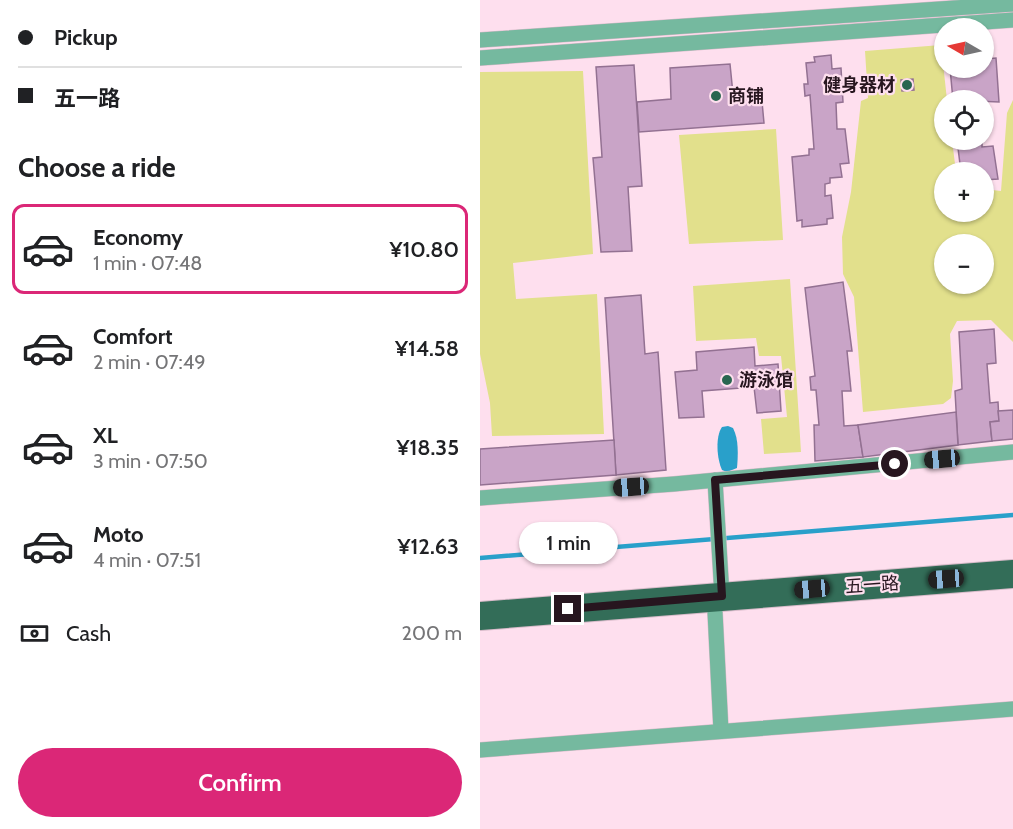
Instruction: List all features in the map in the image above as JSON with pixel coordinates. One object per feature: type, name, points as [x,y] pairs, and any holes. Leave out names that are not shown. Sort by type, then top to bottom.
[{"type":"highway","name":"五一路","points":[[480,630],[1013,574]]},
{"type":"highway","name":"五一路","points":[[480,616],[1013,591]]},
{"type":"street","points":[[480,40],[1013,4]]},
{"type":"street","points":[[480,58],[1013,20]]},
{"type":"street","points":[[480,498],[715,480],[1013,452]]},
{"type":"street","points":[[715,480],[721,731]]},
{"type":"street","points":[[480,750],[1013,709]]},
{"type":"shaded area","points":[[934,46],[934,78],[945,78],[946,90],[934,90],[934,150],[953,150],[955,162],[934,162],[934,222],[994,222],[994,190],[1001,191],[1007,113],[1013,100],[1013,342],[991,320],[957,321],[950,334],[953,381],[951,398],[943,404],[863,412],[854,297],[843,274],[842,237],[851,192],[861,101],[868,98],[865,51]]},
{"type":"shaded area","points":[[583,71],[593,254],[513,263],[516,299],[597,294],[604,434],[492,436],[490,403],[480,354],[480,72]]},
{"type":"shaded area","points":[[776,129],[783,240],[689,244],[679,135]]},
{"type":"shaded area","points":[[790,279],[801,452],[764,454],[761,419],[787,417],[781,356],[759,356],[756,338],[696,341],[693,286]]},
{"type":"water","points":[[728,426],[735,432],[738,453],[737,468],[727,472],[722,470],[720,465],[718,442],[722,427]]},
{"type":"building","points":[[831,55],[832,69],[841,68],[843,102],[836,103],[837,129],[845,129],[849,163],[840,164],[842,177],[830,178],[830,183],[825,184],[825,196],[831,195],[833,218],[827,219],[827,224],[802,227],[802,220],[797,221],[792,157],[809,155],[809,149],[814,149],[810,95],[805,96],[804,84],[808,84],[806,63],[815,62],[814,57]]},
{"type":"building","points":[[994,58],[996,58],[999,102],[994,102],[994,90],[952,90],[951,78],[994,78]]},
{"type":"building","name":"商铺","points":[[730,64],[733,94],[761,91],[764,123],[639,132],[637,102],[671,99],[670,68]]},
{"type":"building","points":[[634,65],[642,186],[628,187],[632,251],[601,252],[593,158],[602,157],[596,67]]},
{"type":"building","name":"健身器材","points":[[913,79],[914,90],[902,91],[901,80]]},
{"type":"building","points":[[958,150],[994,150],[998,179],[994,179],[994,162],[960,162]]},
{"type":"building","points":[[843,282],[852,351],[847,351],[851,391],[842,391],[844,426],[858,425],[863,457],[815,461],[814,425],[819,425],[816,390],[811,390],[810,377],[815,376],[805,288]]},
{"type":"building","points":[[641,295],[645,354],[658,352],[666,470],[616,475],[605,298]]},
{"type":"building","points":[[994,329],[996,363],[987,364],[990,403],[998,402],[999,421],[990,422],[992,441],[958,445],[955,391],[962,389],[959,332]]},
{"type":"building","name":"游泳馆","points":[[754,347],[755,366],[778,364],[781,411],[757,413],[754,387],[702,391],[704,417],[679,418],[675,372],[697,370],[696,352]]},
{"type":"building","points":[[1013,410],[1013,439],[992,441],[990,422],[999,421],[998,411]]},
{"type":"building","points":[[956,412],[958,445],[863,457],[858,425]]},
{"type":"building","points":[[614,440],[616,475],[480,485],[480,449]]},
{"type":"waterway","points":[[480,558],[1013,515]]},
{"type":"place","name":"健身器材","points":[[907,85]]},
{"type":"place","name":"商铺","points":[[716,96]]},
{"type":"place","name":"游泳馆","points":[[727,380]]},
{"type":"route","points":[[568,609],[722,596],[715,480],[895,464]]}]
